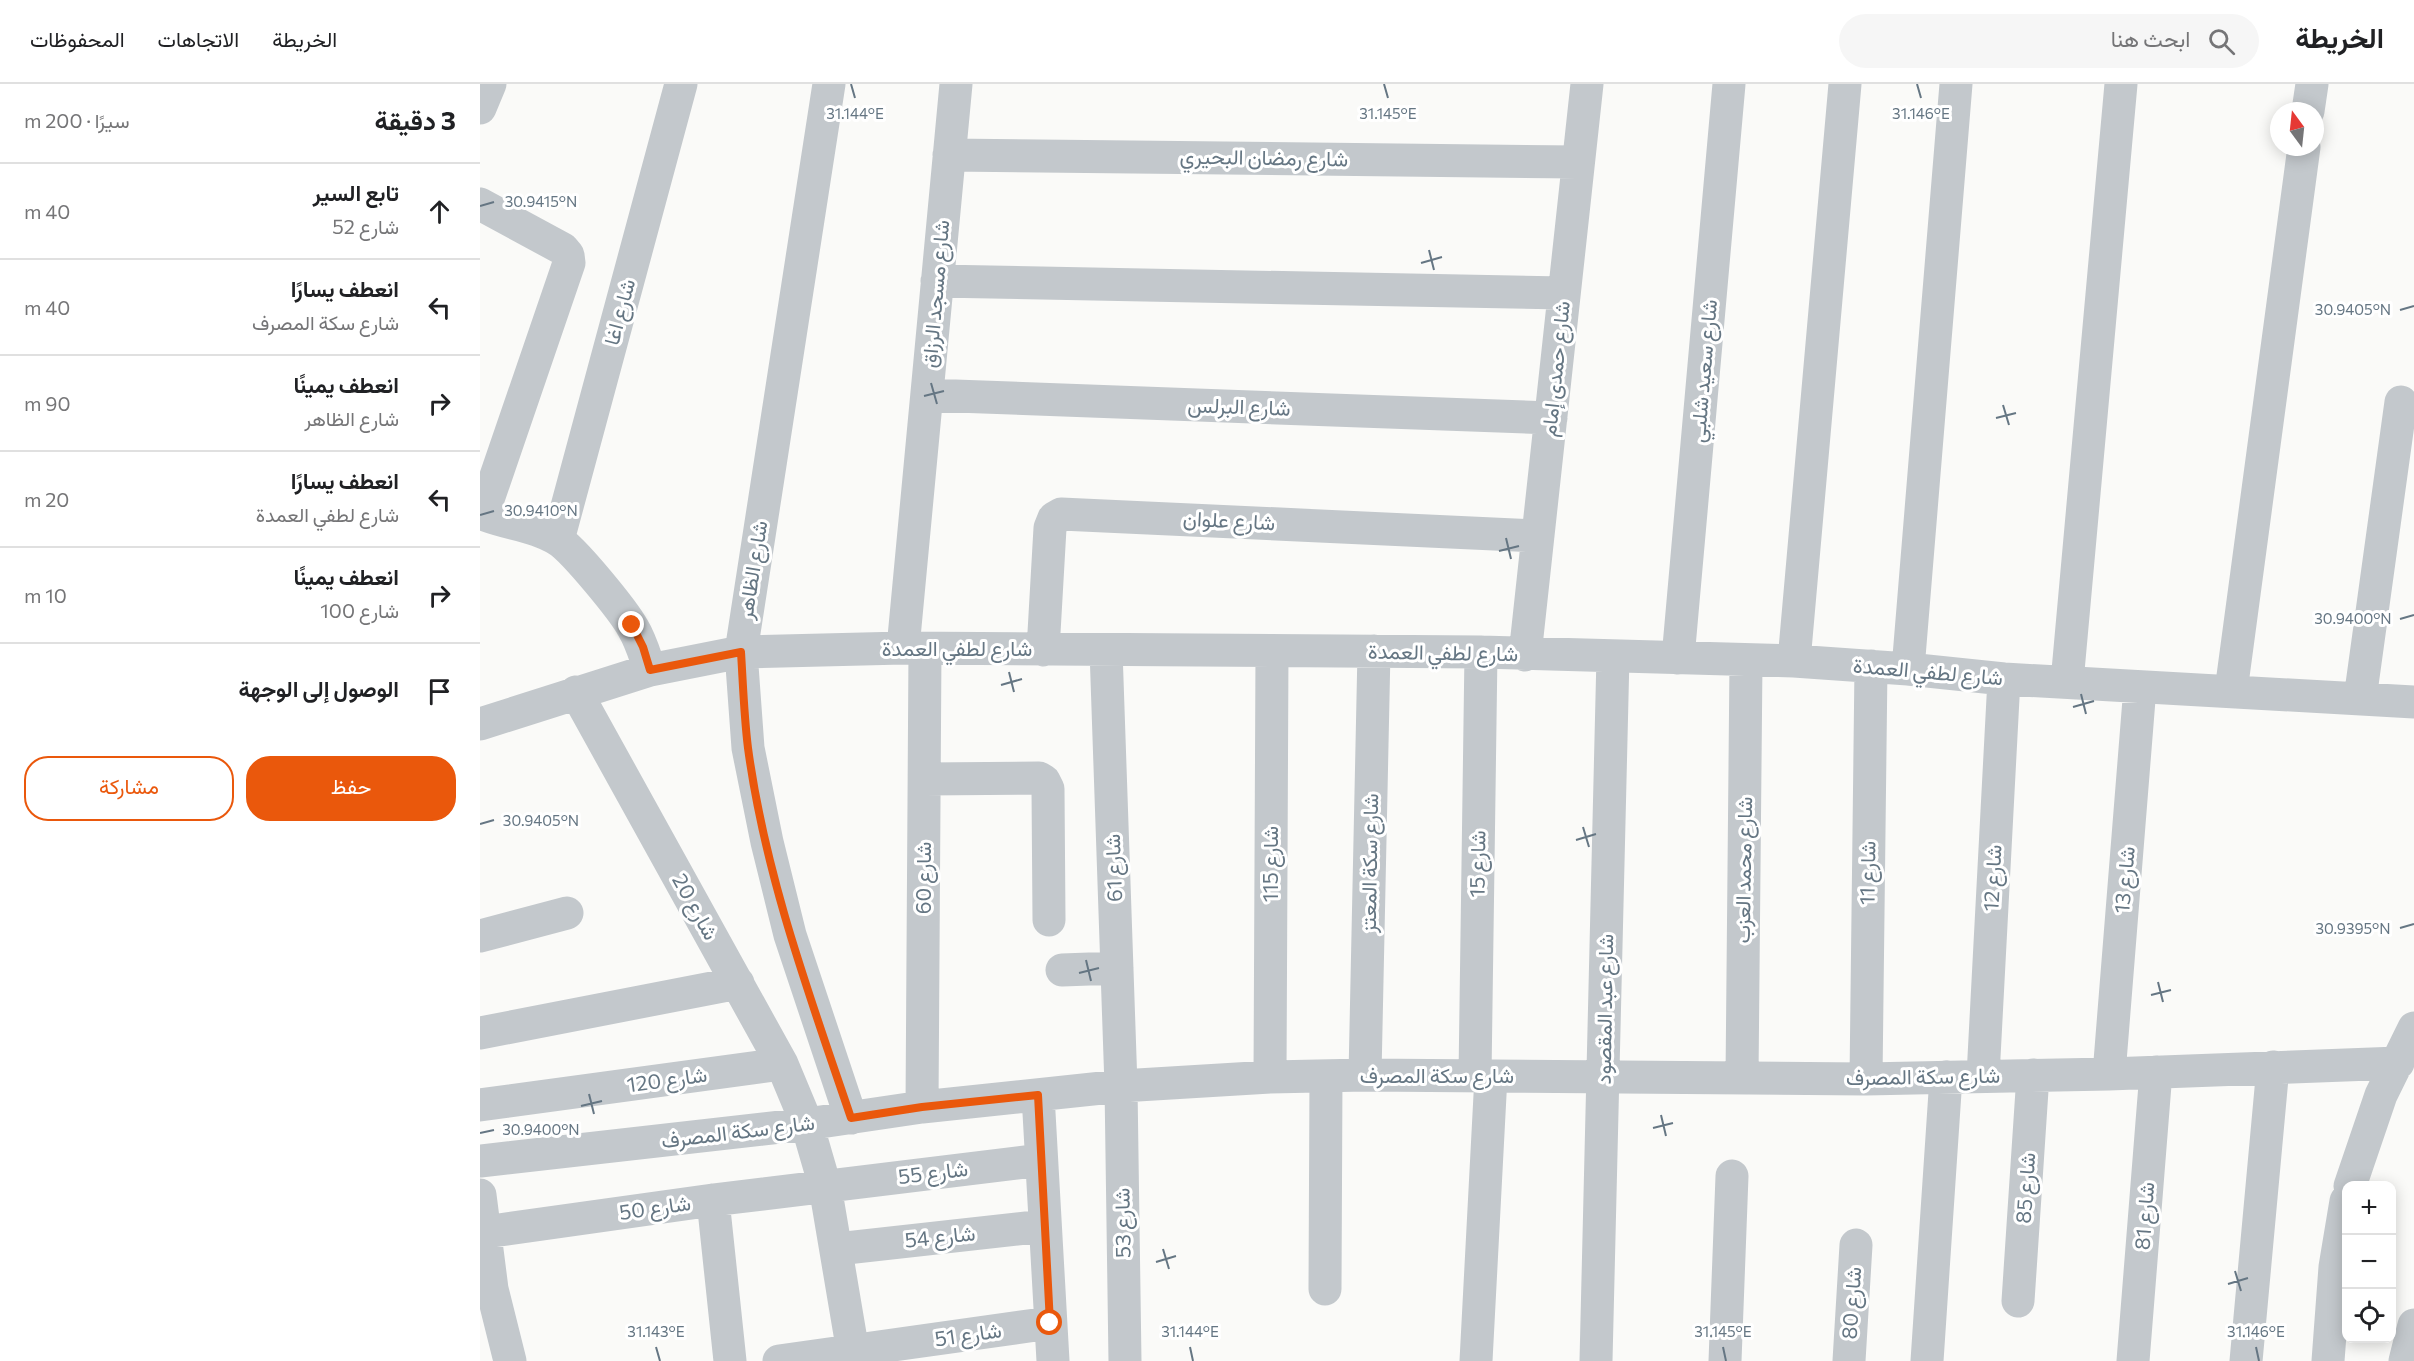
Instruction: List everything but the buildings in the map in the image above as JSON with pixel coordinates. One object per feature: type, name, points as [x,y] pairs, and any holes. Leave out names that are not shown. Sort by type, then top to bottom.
[{"type":"street","points":[[480,108],[490,84]]},
{"type":"street","name":"شارع اغا","points":[[558,540],[681,84]]},
{"type":"street","name":"شارع الظاهر","points":[[829,84],[741,652],[748,748],[766,842],[790,935],[851,1118]]},
{"type":"street","name":"شارع مسجد الرزاق","points":[[914,648],[927,395],[956,84]]},
{"type":"street","name":"شارع حمدى إمام","points":[[1526,655],[1587,84]]},
{"type":"street","name":"شارع سعيد شلبي","points":[[1678,658],[1730,84]]},
{"type":"street","points":[[1794,662],[1845,84]]},
{"type":"street","points":[[1908,669],[1956,84]]},
{"type":"street","points":[[2067,682],[2121,84]]},
{"type":"street","points":[[2309,102],[2312,84]]},
{"type":"street","name":"شارع رمضان البحيري","points":[[949,155],[1578,162]]},
{"type":"street","points":[[2231,691],[2303,156]]},
{"type":"street","points":[[480,204],[563,249],[568,255],[568,262],[482,513],[540,531],[558,540],[571,551],[632,625],[643,647],[650,670]]},
{"type":"street","points":[[938,280],[1564,293]]},
{"type":"street","name":"شارع البرلس","points":[[927,395],[1551,418]]},
{"type":"street","points":[[2360,699],[2401,402]]},
{"type":"street","name":"شارع علوان","points":[[1043,650],[1050,528],[1054,518],[1061,514],[1538,536]]},
{"type":"street","name":"شارع لطفي العمدة","points":[[480,724],[650,670],[741,652],[914,648],[1482,652],[1794,662],[1871,666],[2004,679],[2414,702]]},
{"type":"street","name":"شارع 60","points":[[914,648],[925,779],[922,1107]]},
{"type":"street","name":"شارع 61","points":[[1106,650],[1121,1086]]},
{"type":"street","name":"شارع 115","points":[[1270,1077],[1272,651]]},
{"type":"street","name":"شارع سكة المعتز","points":[[1365,1075],[1374,651]]},
{"type":"street","name":"شارع 15","points":[[1476,1361],[1483,1076],[1482,652]]},
{"type":"street","name":"شارع عبد المقصود","points":[[1596,1361],[1613,656]]},
{"type":"street","name":"شارع محمد العزب","points":[[1742,1078],[1746,661]]},
{"type":"street","name":"شارع 11","points":[[1866,1079],[1871,666]]},
{"type":"street","name":"شارع 12","points":[[1983,1077],[2004,679]]},
{"type":"street","name":"شارع 13","points":[[2109,1074],[2140,687]]},
{"type":"street","name":"شارع 20","points":[[576,692],[782,1064],[807,1124],[825,1186],[853,1352]]},
{"type":"street","points":[[925,779],[1039,778],[1044,781],[1048,789],[1048,920]]},
{"type":"street","points":[[480,936],[567,914]]},
{"type":"street","points":[[1062,970],[1117,968]]},
{"type":"street","points":[[480,1033],[738,983]]},
{"type":"street","points":[[2351,1181],[2381,1095],[2414,1028]]},
{"type":"street","name":"شارع سكة المصرف","points":[[480,1161],[807,1124],[922,1107],[1121,1086],[1270,1077],[1365,1075],[1866,1079],[2109,1074],[2398,1063]]},
{"type":"street","name":"شارع 120","points":[[480,1105],[782,1064]]},
{"type":"street","points":[[2246,1361],[2273,1067]]},
{"type":"street","name":"شارع 81","points":[[2133,1361],[2156,1072]]},
{"type":"street","name":"شارع 85","points":[[2018,1301],[2033,1075]]},
{"type":"street","points":[[1325,1289],[1326,1076]]},
{"type":"street","points":[[1926,1361],[1946,1077]]},
{"type":"street","name":"شارع 53","points":[[1121,1086],[1125,1361]]},
{"type":"street","points":[[1038,1095],[1053,1361]]},
{"type":"street","name":"شارع 55","points":[[825,1186],[1041,1160]]},
{"type":"street","points":[[1725,1361],[1732,1176]]},
{"type":"street","name":"شارع 50","points":[[485,1232],[825,1186]]},
{"type":"street","points":[[480,1196],[492,1289],[510,1361]]},
{"type":"street","points":[[712,1200],[730,1361]]},
{"type":"street","points":[[2328,1361],[2335,1267],[2342,1225]]},
{"type":"street","name":"شارع 54","points":[[837,1249],[1044,1226]]},
{"type":"street","name":"شارع 80","points":[[1848,1361],[1856,1245]]},
{"type":"street","name":"شارع 51","points":[[779,1361],[1050,1323]]},
{"type":"route","points":[[632,625],[643,647],[650,670],[741,652],[748,748],[766,842],[790,935],[851,1118],[922,1107],[1038,1095],[1050,1323]]}]
